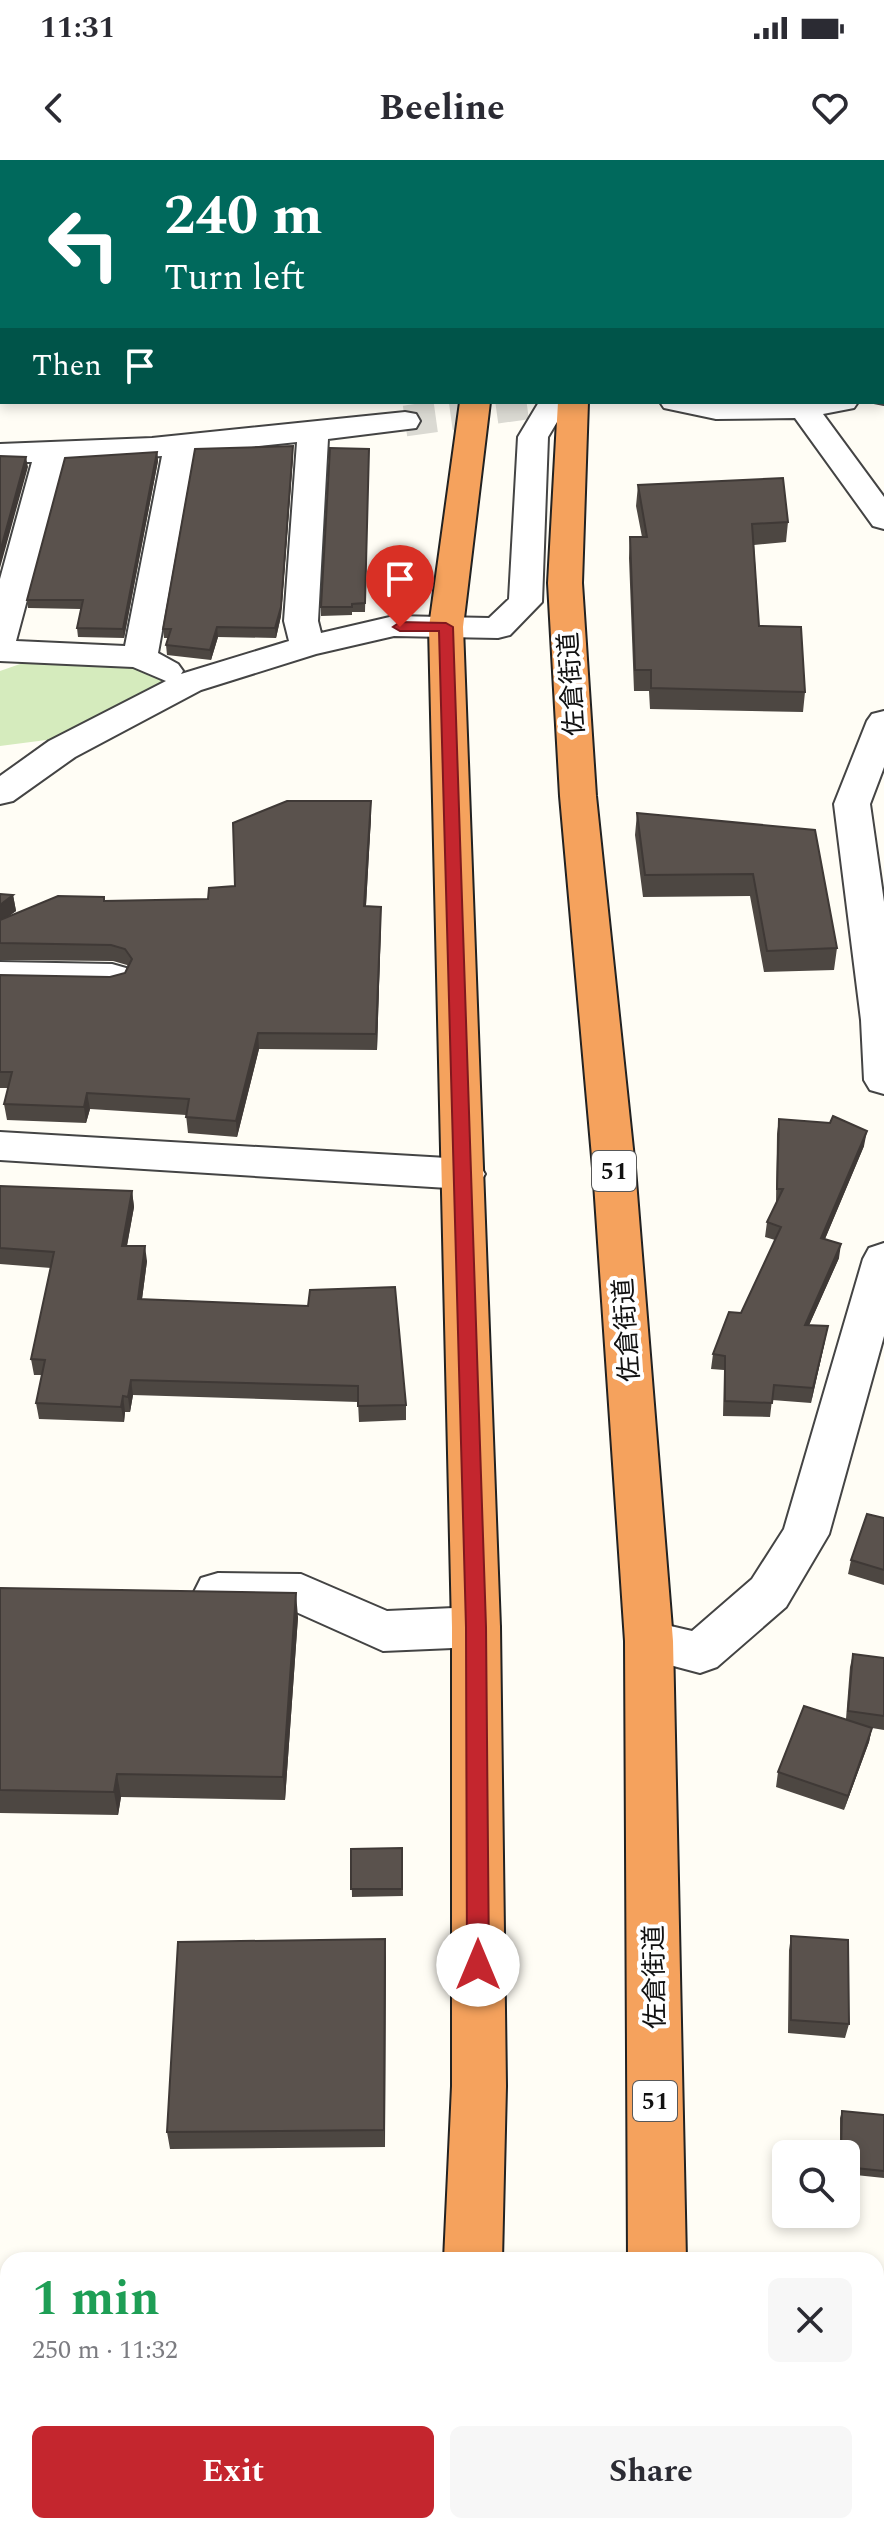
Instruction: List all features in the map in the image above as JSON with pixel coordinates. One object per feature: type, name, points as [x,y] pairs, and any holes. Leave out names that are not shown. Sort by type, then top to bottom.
[{"type":"highway","points":[[473,2252],[479,2086],[476,1627],[446,627],[475,404]]},
{"type":"highway","name":"佐倉街道","points":[[573,404],[565,583],[578,796],[614,1168],[649,1641],[657,2252]]},
{"type":"street","points":[[0,793],[62,749],[189,683],[307,646],[394,626],[498,628],[525,602],[533,437],[553,404]]},
{"type":"street","points":[[682,404],[702,410],[723,411],[802,405],[884,519]]},
{"type":"street","points":[[0,453],[50,454],[178,445],[405,421]]},
{"type":"street","points":[[307,646],[301,621],[313,430]]},
{"type":"street","points":[[140,657],[178,468],[178,445]]},
{"type":"street","points":[[0,640],[50,454]]},
{"type":"street","points":[[0,504],[36,506]]},
{"type":"street","points":[[0,651],[39,650],[140,657],[189,683]]},
{"type":"street","points":[[0,663],[39,650]]},
{"type":"street","points":[[884,721],[852,804],[881,1020],[884,1080]]},
{"type":"street","points":[[0,758],[62,749]]},
{"type":"street","points":[[0,975],[112,977]]},
{"type":"street","points":[[0,1146],[464,1174]]},
{"type":"street","points":[[649,1641],[700,1653],[769,1593],[806,1534],[880,1286]]},
{"type":"street","points":[[174,1592],[301,1593],[383,1631],[476,1627]]},
{"type":"green space","points":[[43,656],[138,660],[172,684],[54,739],[0,746],[0,671]]},
{"type":"building","points":[[293,446],[281,607],[275,628],[217,627],[210,650],[166,645],[171,629],[163,629],[195,449]]},
{"type":"building","points":[[330,448],[369,449],[365,603],[352,604],[352,607],[321,607]]},
{"type":"building","points":[[157,452],[123,629],[77,628],[83,600],[27,600],[65,458]]},
{"type":"building","points":[[0,456],[26,457],[0,552]]},
{"type":"building","points":[[783,478],[788,522],[752,524],[759,626],[801,627],[805,692],[651,688],[651,670],[635,670],[630,537],[647,537],[638,485]]},
{"type":"building","points":[[287,801],[371,801],[364,906],[381,907],[376,1034],[258,1033],[236,1121],[186,1117],[189,1099],[87,1093],[84,1107],[4,1104],[12,1072],[0,1072],[0,975],[110,977],[125,973],[132,959],[125,949],[111,945],[0,943],[0,920],[58,896],[104,897],[104,901],[208,899],[209,888],[235,886],[233,823]]},
{"type":"building","points":[[637,813],[815,830],[837,948],[767,951],[753,874],[645,875]]},
{"type":"building","points":[[0,894],[13,895],[0,905]]},
{"type":"building","points":[[833,1116],[867,1131],[821,1238],[841,1244],[805,1325],[828,1326],[813,1388],[774,1385],[772,1403],[725,1401],[725,1356],[713,1354],[729,1312],[741,1313],[781,1227],[767,1222],[783,1189],[777,1189],[779,1119],[830,1123]]},
{"type":"building","points":[[0,1186],[132,1191],[122,1246],[145,1246],[138,1299],[308,1306],[310,1290],[395,1287],[406,1405],[358,1406],[358,1386],[131,1380],[128,1397],[123,1396],[121,1407],[36,1403],[45,1360],[31,1359],[54,1252],[0,1248]]},
{"type":"building","points":[[867,1514],[884,1518],[884,1570],[851,1560]]},
{"type":"building","points":[[0,1588],[296,1593],[283,1777],[117,1774],[114,1792],[0,1790]]},
{"type":"building","points":[[853,1654],[884,1658],[884,1716],[848,1711]]},
{"type":"building","points":[[804,1706],[872,1728],[848,1796],[778,1772]]},
{"type":"building","points":[[402,1848],[402,1889],[351,1889],[351,1849]]},
{"type":"building","points":[[791,1936],[848,1940],[849,2024],[791,2020]]},
{"type":"building","points":[[385,1939],[384,2130],[167,2132],[178,1942]]},
{"type":"building","points":[[842,2111],[884,2115],[884,2171],[860,2168],[860,2140],[841,2140]]},
{"type":"tunnel","points":[[405,421],[526,404]]},
{"type":"route","points":[[400,627],[446,627],[476,1627],[478,1965]]}]
